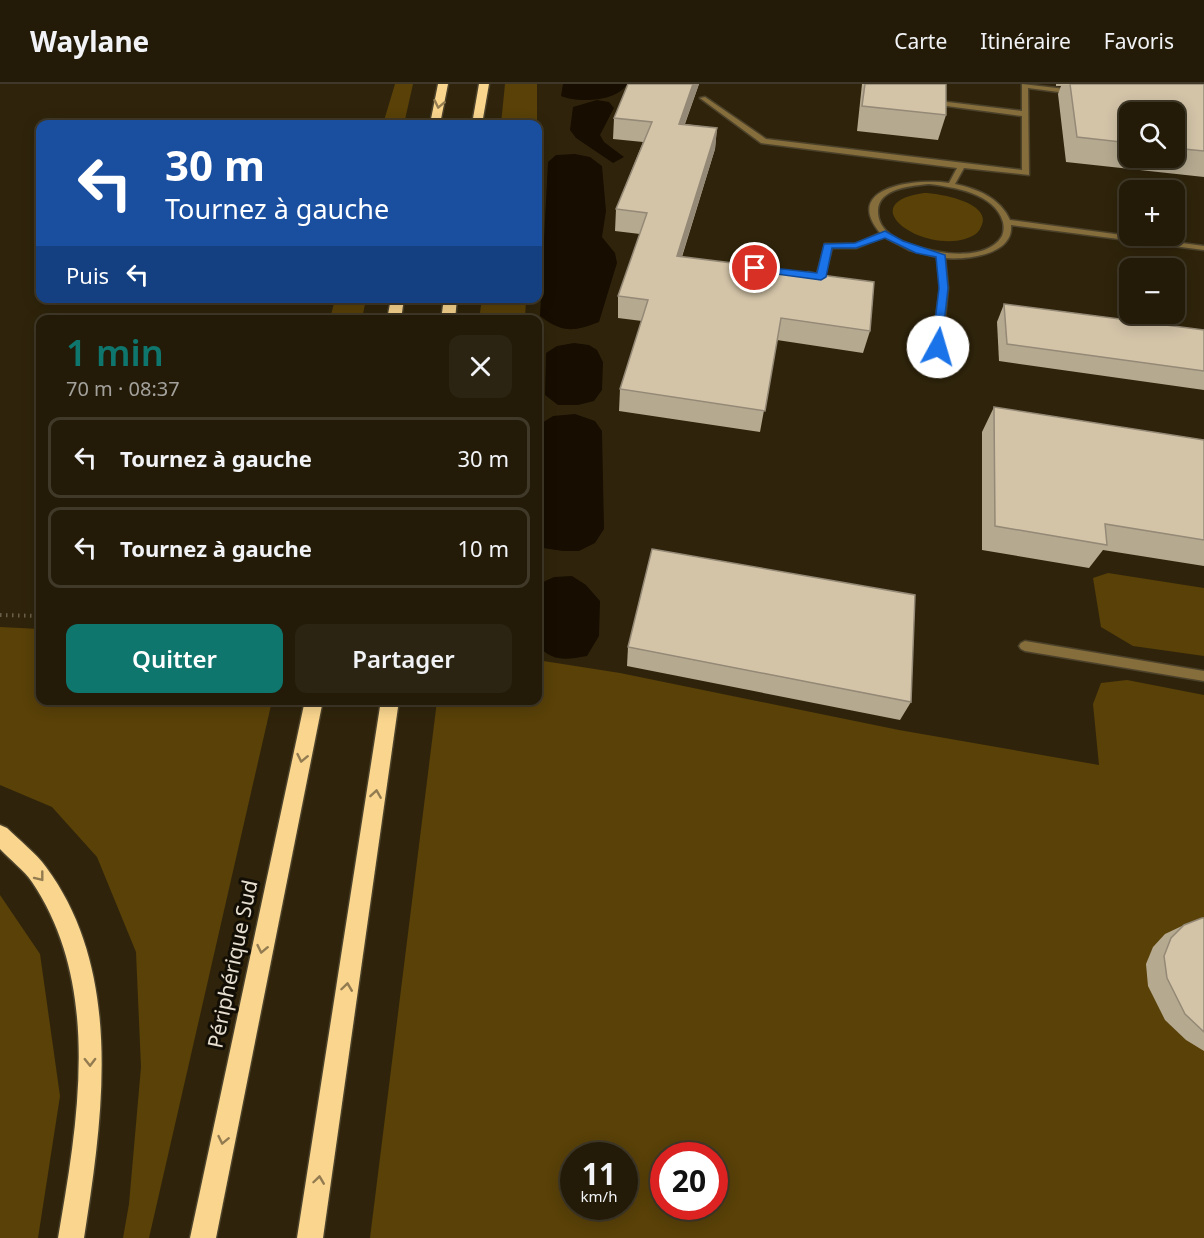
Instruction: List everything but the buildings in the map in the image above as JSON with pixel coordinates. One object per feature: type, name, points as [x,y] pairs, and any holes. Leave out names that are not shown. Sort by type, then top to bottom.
[{"type":"highway","points":[[436,120],[443,84]]},
{"type":"highway","points":[[478,120],[484,84]]},
{"type":"highway","name":"Périphérique Sud","points":[[202,1238],[313,705]]},
{"type":"highway","points":[[310,1238],[389,705]]},
{"type":"highway","points":[[0,835],[25,856],[49,888],[62,911],[83,977],[90,1040],[90,1091],[83,1168],[71,1238]]},
{"type":"lane","points":[[703,98],[764,141],[1026,173],[1025,85],[1081,92]]},
{"type":"lane","points":[[939,103],[1026,114]]},
{"type":"lane","points":[[951,185],[962,166]]},
{"type":"lane","points":[[908,184],[951,185],[971,191],[988,200],[1001,210],[1008,222],[1007,234],[998,244],[983,252],[941,255],[919,251],[885,234],[875,222],[872,209],[878,198],[890,189],[908,184]]},
{"type":"lane","points":[[1008,222],[1204,248]]},
{"type":"lane","points":[[799,274],[821,277],[828,246],[856,246],[885,234]]},
{"type":"lane","points":[[938,347],[944,288],[941,255]]},
{"type":"lane","points":[[746,308],[755,268],[788,273]]},
{"type":"lane","points":[[1025,646],[1204,676]]},
{"type":"path","points":[[0,615],[36,616]]},
{"type":"shaded area","points":[[395,84],[413,84],[405,120],[384,120]]},
{"type":"shaded area","points":[[505,84],[537,84],[537,120],[501,120]]},
{"type":"shaded area","points":[[563,84],[627,84],[622,90],[606,98],[577,100],[561,96]]},
{"type":"shaded area","points":[[597,100],[609,102],[614,108],[600,135],[604,142],[624,157],[613,163],[576,138],[570,130],[573,107]]},
{"type":"shaded area","points":[[575,154],[590,157],[602,166],[606,211],[602,237],[615,253],[617,263],[599,322],[575,329],[555,326],[540,315],[548,162],[556,155]]},
{"type":"shaded area","points":[[924,193],[964,201],[973,206],[980,212],[983,220],[979,231],[965,239],[947,241],[929,239],[901,225],[894,215],[894,206],[903,198]]},
{"type":"shaded area","points":[[334,303],[365,303],[363,315],[331,315]]},
{"type":"shaded area","points":[[481,303],[526,303],[525,315],[480,315]]},
{"type":"shaded area","points":[[574,343],[589,345],[597,350],[603,362],[602,390],[594,401],[578,405],[558,405],[545,395],[546,353],[557,346]]},
{"type":"shaded area","points":[[575,414],[595,421],[602,431],[604,529],[595,543],[579,551],[542,547],[542,423],[553,416]]},
{"type":"shaded area","points":[[1108,573],[1204,588],[1204,656],[1133,646],[1101,627],[1093,578]]},
{"type":"shaded area","points":[[572,576],[586,585],[600,601],[599,636],[587,656],[560,658],[542,650],[542,583],[554,577]]},
{"type":"shaded area","points":[[0,627],[36,629],[36,705],[271,705],[149,1238],[123,1238],[129,1204],[141,1067],[136,952],[97,857],[52,807],[0,785]]},
{"type":"shaded area","points":[[542,661],[620,673],[899,730],[1099,765],[1093,704],[1101,683],[1127,680],[1204,695],[1204,1238],[370,1238],[437,705],[542,705]]},
{"type":"shaded area","points":[[0,895],[40,954],[60,1096],[38,1238],[0,1238]]},
{"type":"route","points":[[755,268],[821,277],[828,246],[856,246],[885,234],[919,251],[941,255],[944,288],[938,347]]}]
